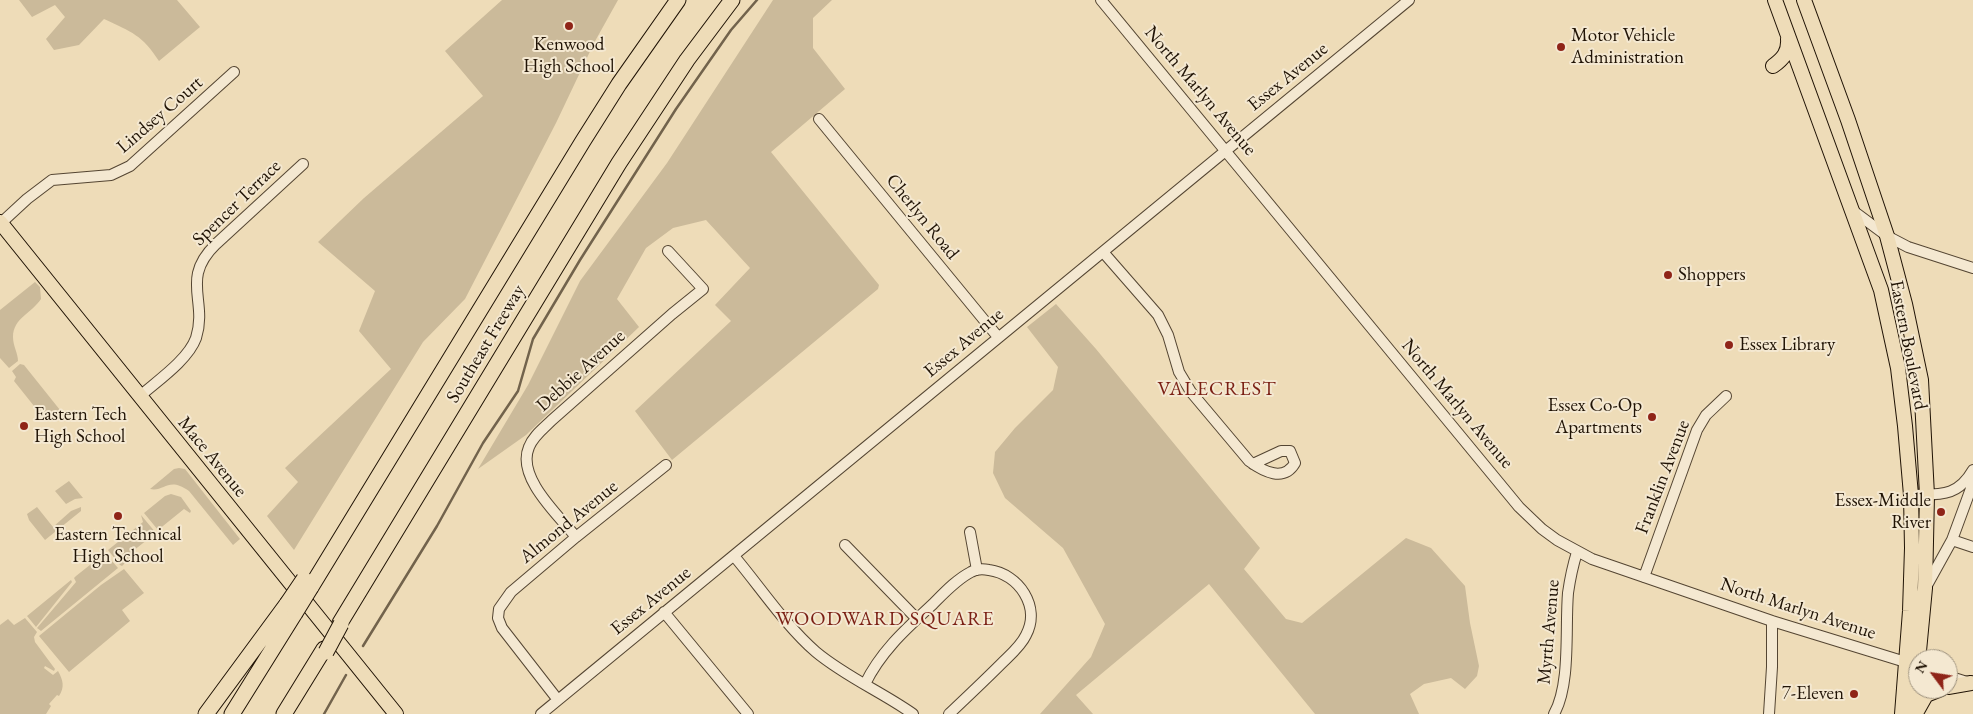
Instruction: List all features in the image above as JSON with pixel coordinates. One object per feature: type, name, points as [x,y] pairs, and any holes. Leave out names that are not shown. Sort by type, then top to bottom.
[{"type":"highway","name":"Southeast Freeway","points":[[291,608],[372,487],[619,84],[678,0]]},
{"type":"highway","name":"Southeast Freeway","points":[[284,714],[325,650],[351,604],[619,163],[687,60],[732,0]]},
{"type":"highway","points":[[206,714],[291,608]]},
{"type":"highway","points":[[232,714],[291,608]]},
{"type":"highway","points":[[293,714],[325,650]]},
{"type":"main road","name":"Eastern Boulevard","points":[[1775,0],[1881,290],[1898,368],[1911,495],[1913,649]]},
{"type":"main road","name":"Eastern Boulevard","points":[[1804,0],[1868,175],[1887,236],[1905,304],[1921,380],[1927,495],[1925,588],[1915,649]]},
{"type":"main road","points":[[1810,0],[1810,14]]},
{"type":"main road","points":[[1772,66],[1786,55],[1789,46],[1788,35]]},
{"type":"main road","name":"Mace Avenue","points":[[0,223],[396,714]]},
{"type":"main road","points":[[1958,686],[1972,684]]},
{"type":"main road","name":"Eastern Boulevard","points":[[1902,714],[1908,687]]},
{"type":"main road","name":"Eastern Boulevard","points":[[1914,699],[1914,714]]},
{"type":"main road","points":[[1914,714],[1924,699]]},
{"type":"street","name":"North Marlyn Avenue","points":[[1101,0],[1519,507],[1542,529],[1577,552],[1592,559],[1772,620],[1908,662]]},
{"type":"street","name":"Essex Avenue","points":[[541,714],[1409,0]]},
{"type":"street","name":"Lindsey Court","points":[[0,223],[52,180],[111,175],[130,166],[234,72]]},
{"type":"street","name":"Cherlyn Road","points":[[820,119],[998,337]]},
{"type":"street","name":"Spencer Terrace","points":[[140,396],[186,356],[193,344],[198,320],[196,277],[204,256],[303,164]]},
{"type":"street","points":[[1851,210],[1887,236],[1908,246],[1973,268]]},
{"type":"street","name":"Debbie Avenue","points":[[576,537],[532,481],[526,465],[528,449],[536,436],[552,420],[703,289],[668,251]]},
{"type":"street","points":[[1104,252],[1158,315],[1168,335],[1179,372],[1191,392],[1253,464]]},
{"type":"street","name":"Franklin Avenue","points":[[1644,577],[1697,430],[1706,415],[1726,396]]},
{"type":"street","name":"Almond Avenue","points":[[558,700],[502,628],[498,618],[499,609],[511,592],[576,537],[666,466]]},
{"type":"street","points":[[1911,495],[1946,494],[1954,491],[1960,487],[1973,470]]},
{"type":"street","points":[[1925,588],[1952,540],[1973,483]]},
{"type":"street","points":[[970,532],[977,570]]},
{"type":"street","points":[[1952,540],[1973,547]]},
{"type":"street","points":[[846,545],[917,619]]},
{"type":"street","name":"Myrth Avenue","points":[[1554,714],[1564,682],[1568,592],[1577,552]]},
{"type":"street","points":[[734,556],[806,642],[836,667],[913,714]]},
{"type":"street","points":[[865,684],[886,650],[962,578],[977,570],[998,572],[1010,577],[1020,586],[1028,603],[1031,621],[1026,636],[1013,652],[949,714]]},
{"type":"street","points":[[664,612],[748,714]]},
{"type":"street","points":[[1769,714],[1772,620]]},
{"type":"street","points":[[1958,679],[1972,684]]},
{"type":"shaded area","points":[[19,0],[177,0],[200,27],[159,61],[147,45],[136,35],[104,19],[79,45],[54,50],[46,39],[65,17],[55,5],[32,17]]},
{"type":"shaded area","points":[[502,0],[618,0],[594,43],[556,123],[465,299],[423,342],[294,550],[267,516],[298,482],[285,468],[391,369],[359,331],[375,291],[318,242],[364,198],[483,96],[445,51]]},
{"type":"shaded area","points":[[773,0],[832,0],[813,18],[813,48],[845,89],[771,152],[879,285],[878,289],[672,460],[635,411],[731,321],[715,305],[750,268],[706,220],[673,228],[646,248],[617,299],[639,327],[526,435],[478,469],[528,385],[580,281],[667,163]]},
{"type":"shaded area","points":[[35,282],[40,287],[41,299],[16,325],[13,337],[18,361],[9,368],[0,358],[0,310]]},
{"type":"shaded area","points":[[1056,304],[1096,349],[1260,548],[1244,569],[1286,619],[1302,623],[1406,538],[1431,548],[1465,586],[1479,666],[1477,676],[1465,689],[1451,678],[1424,684],[1410,694],[1419,714],[1315,714],[1209,584],[1076,695],[1093,714],[1040,714],[1091,657],[1105,624],[1063,548],[1005,498],[993,473],[995,452],[1015,428],[1053,390],[1058,367],[1027,327]]},
{"type":"shaded area","points":[[20,364],[24,365],[60,410],[58,416],[50,421],[46,421],[14,381],[16,377],[12,371]]},
{"type":"shaded area","points":[[174,469],[185,469],[240,539],[233,545],[189,491],[176,485],[150,489]]},
{"type":"shaded area","points":[[69,481],[83,498],[75,499],[66,504],[55,491]]},
{"type":"shaded area","points":[[171,494],[181,497],[191,511],[190,513],[184,509],[158,530],[144,513],[165,496]]},
{"type":"shaded area","points":[[37,507],[53,527],[71,511],[81,507],[81,511],[45,540],[29,520],[27,514]]},
{"type":"shaded area","points":[[141,515],[156,533],[129,554],[131,557],[122,566],[108,550],[143,522]]},
{"type":"shaded area","points":[[105,553],[118,568],[41,631],[37,628],[76,582],[74,578]]},
{"type":"shaded area","points":[[124,569],[144,593],[122,610],[130,621],[69,672],[39,636],[101,585]]},
{"type":"shaded area","points":[[71,580],[72,582],[36,627],[27,616]]},
{"type":"shaded area","points":[[25,618],[37,632],[34,637],[35,642],[55,669],[54,671],[45,666],[44,668],[53,675],[58,671],[63,687],[59,696],[57,695],[49,704],[51,706],[46,714],[0,714],[0,625],[8,619],[14,625]]},
{"type":"waterway","points":[[363,646],[437,526],[483,443],[518,391],[533,339],[580,260],[676,109],[731,30],[757,0]]},
{"type":"waterway","points":[[324,714],[346,675]]},
{"type":"place","name":"Kenwood High School","points":[[569,26]]},
{"type":"place","name":"Motor Vehicle Administration","points":[[1561,47]]},
{"type":"place","name":"Shoppers","points":[[1668,275]]},
{"type":"place","name":"Essex Library","points":[[1729,345]]},
{"type":"place","name":"Essex Co-Op Apartments","points":[[1652,417]]},
{"type":"place","name":"Eastern Tech High School","points":[[24,426]]},
{"type":"place","name":"Essex-Middle River","points":[[1941,512]]},
{"type":"place","name":"Eastern Technical High School","points":[[118,516]]},
{"type":"place","name":"7-Eleven","points":[[1854,694]]},
{"type":"district","name":"VALECREST","points":[[1217,390]]},
{"type":"district","name":"WOODWARD SQUARE","points":[[885,620]]}]
